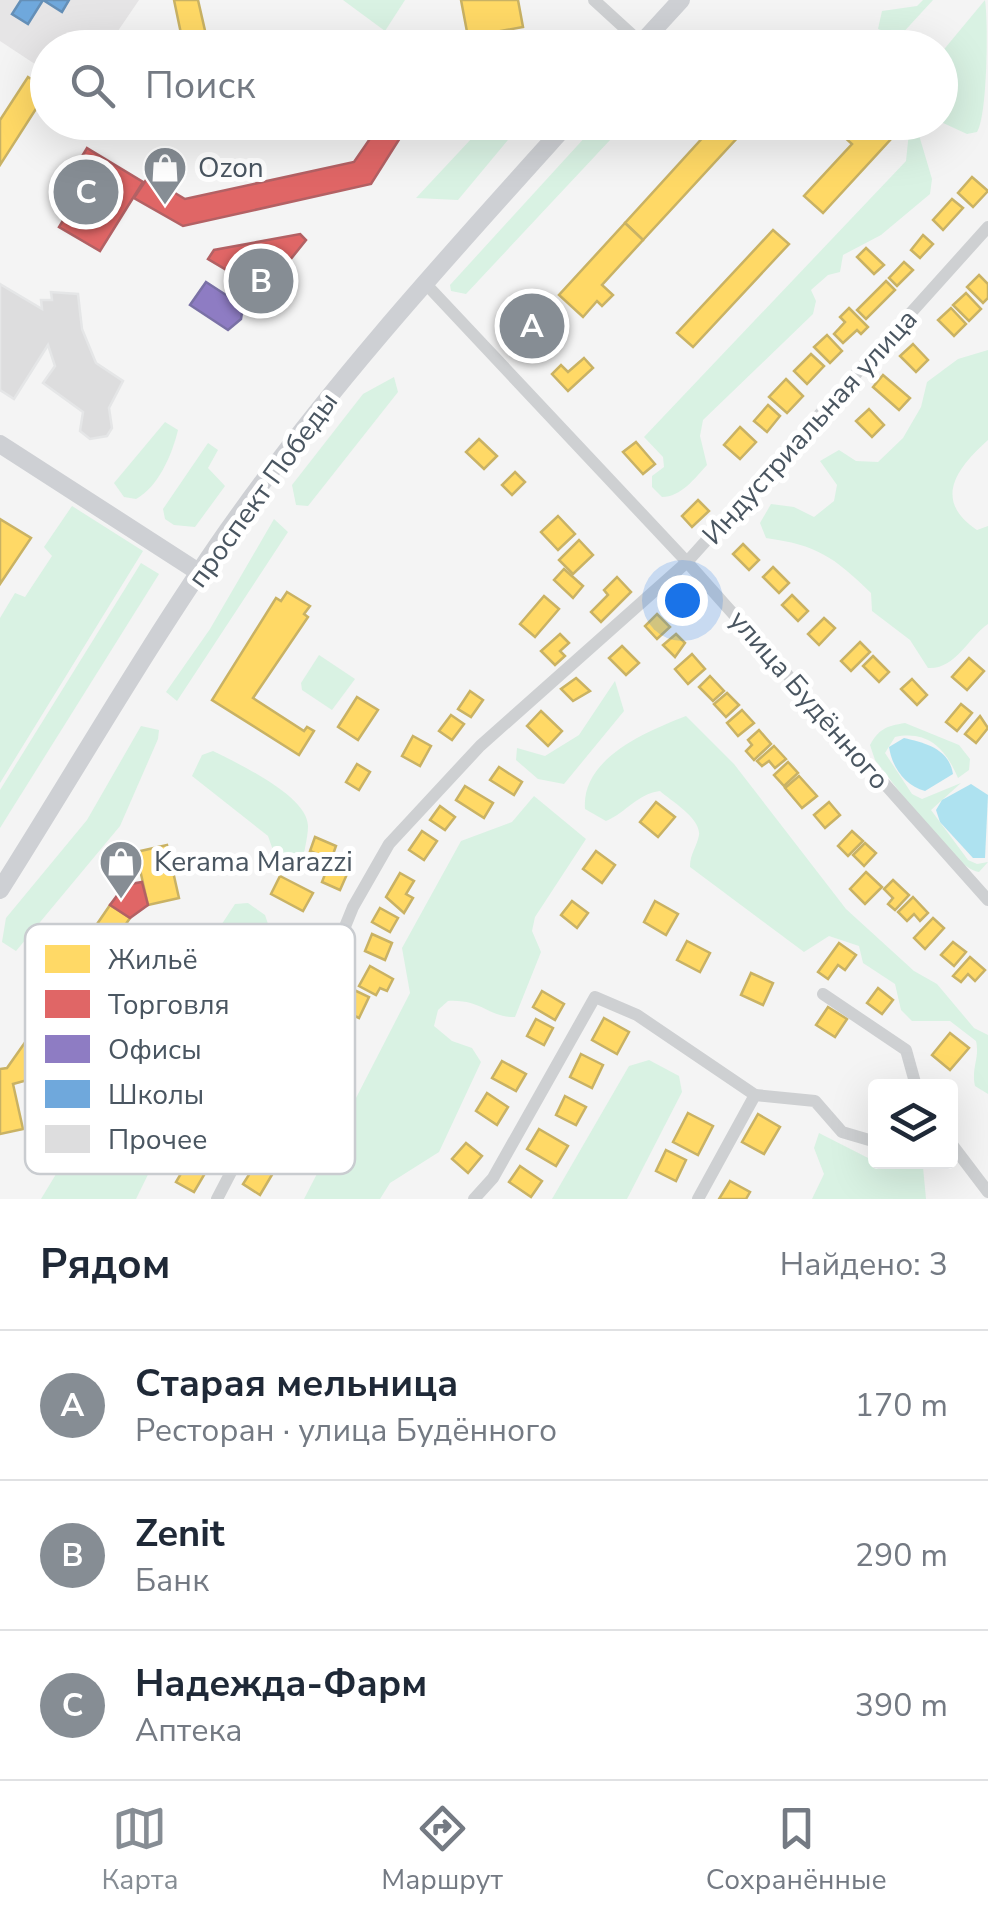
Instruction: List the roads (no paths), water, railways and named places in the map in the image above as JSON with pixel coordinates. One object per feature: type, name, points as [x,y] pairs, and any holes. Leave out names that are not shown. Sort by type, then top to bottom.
[{"type":"main road","points":[[653,30],[680,0]]},
{"type":"main road","name":"проспект Победы","points":[[0,890],[200,573],[316,413],[424,282],[553,140]]},
{"type":"main road","points":[[0,444],[200,573]]},
{"type":"street","points":[[594,0],[624,30]]},
{"type":"street","name":"Индустриальная улица","points":[[346,924],[389,844],[480,746],[688,562],[988,227]]},
{"type":"street","name":"улица Будённого","points":[[424,282],[688,562],[988,900]]},
{"type":"street","points":[[823,994],[906,1050],[914,1079]]},
{"type":"street","points":[[474,1199],[493,1178],[595,997],[638,1014],[755,1095],[815,1102],[842,1132],[868,1140]]},
{"type":"street","points":[[698,1199],[755,1095]]},
{"type":"street","points":[[958,1153],[988,1192]]},
{"type":"street","name":"Индустриальная улица","points":[[217,1199],[230,1174]]},
{"type":"water","points":[[904,738],[942,753],[953,774],[925,791],[911,785],[896,768],[889,747]]},
{"type":"water","points":[[971,784],[988,795],[985,858],[973,858],[940,822],[936,810],[942,800]]},
{"type":"place","name":"Надежда-Фарм","points":[[86,192]]},
{"type":"place","name":"Ozon","points":[[165,206]]},
{"type":"place","name":"Zenit","points":[[261,281]]},
{"type":"place","name":"Старая мельница","points":[[532,326]]},
{"type":"place","name":"Kerama Marazzi","points":[[121,900]]}]
